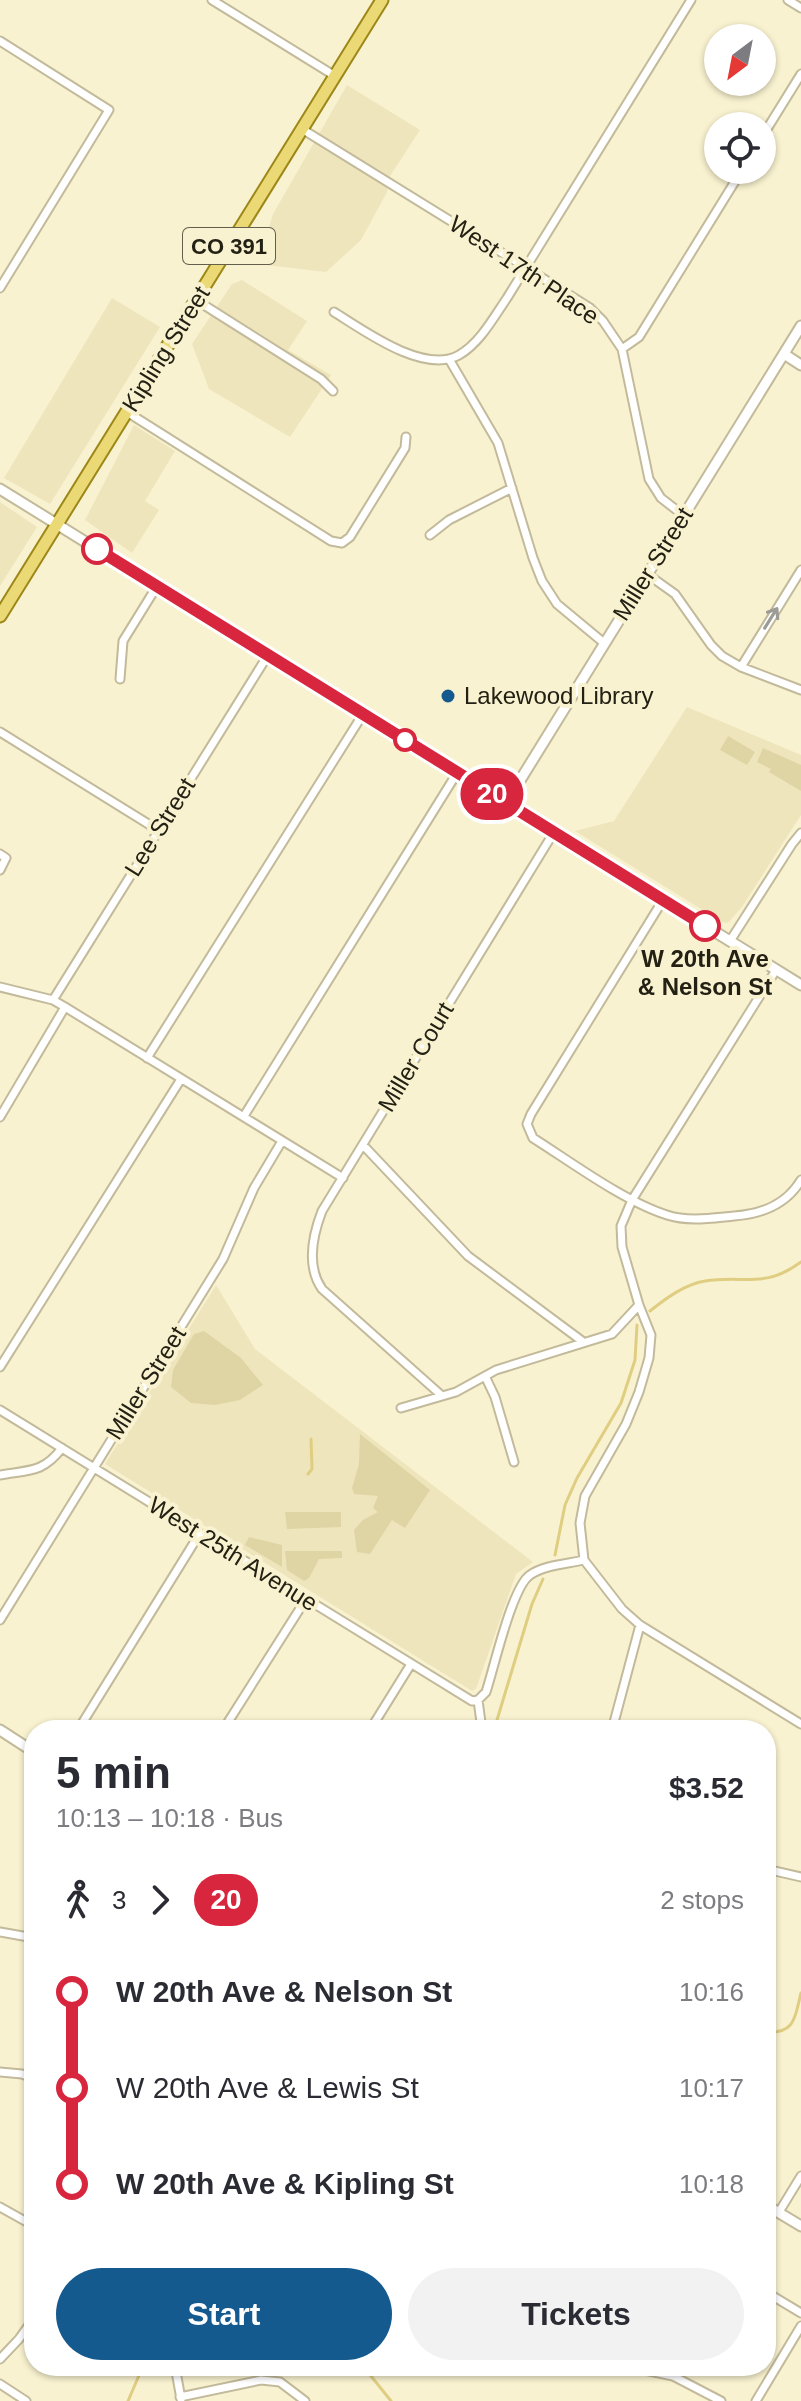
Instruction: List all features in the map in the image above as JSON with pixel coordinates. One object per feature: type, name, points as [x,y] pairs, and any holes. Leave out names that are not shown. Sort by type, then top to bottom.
[{"type":"main road","name":"Kipling Street","points":[[0,616],[382,0]]},
{"type":"street","points":[[212,0],[335,76]]},
{"type":"street","points":[[334,312],[395,348],[422,357],[449,359],[461,354],[477,339],[500,308],[691,0]]},
{"type":"street","points":[[788,0],[801,8]]},
{"type":"street","points":[[0,41],[109,110],[0,288]]},
{"type":"street","points":[[776,114],[801,74]]},
{"type":"street","name":"West 17th Place","points":[[302,129],[590,308],[609,328],[622,349],[649,479],[661,498],[683,515]]},
{"type":"street","points":[[622,349],[639,337],[733,184]]},
{"type":"street","points":[[196,300],[321,379],[333,391]]},
{"type":"street","name":"Miller Street","points":[[506,803],[801,326]]},
{"type":"street","points":[[784,354],[801,365]]},
{"type":"street","points":[[449,359],[498,443],[533,558],[551,596],[604,643]]},
{"type":"street","points":[[127,412],[331,541],[342,543],[350,537],[405,448],[406,437]]},
{"type":"street","points":[[430,535],[449,520],[512,488]]},
{"type":"street","points":[[0,489],[801,985]]},
{"type":"street","points":[[741,667],[801,570]]},
{"type":"street","points":[[647,574],[675,594],[722,656],[741,667],[801,690]]},
{"type":"street","points":[[120,679],[123,641],[157,586]]},
{"type":"street","name":"Lee Street","points":[[53,1000],[268,655]]},
{"type":"street","points":[[147,1058],[363,714]]},
{"type":"street","points":[[0,732],[158,830]]},
{"type":"street","points":[[244,1116],[457,773]]},
{"type":"street","name":"Miller Court","points":[[441,1395],[322,1289],[311,1267],[314,1237],[322,1211],[554,832]]},
{"type":"street","points":[[730,941],[801,833]]},
{"type":"street","points":[[0,870],[3,856]]},
{"type":"street","points":[[663,900],[527,1124],[533,1138],[632,1200],[668,1216],[696,1219],[751,1215],[774,1207],[794,1192],[801,1180]]},
{"type":"street","points":[[776,970],[632,1200],[621,1226],[622,1247],[651,1335],[649,1358],[629,1416],[585,1496],[580,1523],[584,1560],[622,1609],[640,1625],[801,1724]]},
{"type":"street","points":[[0,987],[53,1000],[343,1178]]},
{"type":"street","points":[[0,1117],[65,1007]]},
{"type":"street","points":[[0,1367],[181,1079]]},
{"type":"street","name":"Miller Street","points":[[0,1620],[223,1259],[254,1188],[282,1141]]},
{"type":"street","points":[[363,1145],[468,1256],[582,1341]]},
{"type":"street","points":[[401,1408],[456,1392],[496,1370],[612,1334],[639,1305]]},
{"type":"street","points":[[485,1376],[495,1397],[514,1462]]},
{"type":"street","name":"West 25th Avenue","points":[[0,1410],[466,1698],[478,1700]]},
{"type":"street","points":[[0,1475],[43,1468],[62,1448]]},
{"type":"street","points":[[84,1720],[200,1533]]},
{"type":"street","points":[[481,1720],[478,1700],[486,1692],[516,1595],[524,1580],[542,1570],[584,1560]]},
{"type":"street","points":[[229,1720],[306,1599]]},
{"type":"street","points":[[615,1720],[640,1625]]},
{"type":"street","points":[[376,1720],[411,1664]]},
{"type":"street","points":[[0,1730],[24,1746]]},
{"type":"street","points":[[776,1871],[801,1877]]},
{"type":"street","points":[[0,1932],[24,1936]]},
{"type":"street","points":[[0,2072],[24,2075]]},
{"type":"street","points":[[779,2212],[801,2176]]},
{"type":"street","points":[[0,2207],[24,2220]]},
{"type":"street","points":[[776,2210],[801,2226]]},
{"type":"street","points":[[776,2298],[801,2313]]},
{"type":"street","points":[[776,2368],[801,2326]]},
{"type":"street","points":[[0,2359],[24,2332]]},
{"type":"street","points":[[177,2376],[181,2399],[261,2380],[280,2382],[305,2401]]},
{"type":"street","points":[[673,2376],[721,2401]]},
{"type":"street","points":[[756,2401],[771,2376]]},
{"type":"street","points":[[0,2384],[26,2401]]},
{"type":"shaded area","points":[[347,85],[420,130],[390,176],[387,192],[361,240],[326,272],[257,264],[273,214]]},
{"type":"shaded area","points":[[242,280],[307,321],[288,350],[331,375],[290,437],[209,389],[192,344],[232,284]]},
{"type":"shaded area","points":[[112,298],[160,327],[50,504],[4,478]]},
{"type":"shaded area","points":[[134,425],[175,451],[145,501],[159,510],[132,553],[85,520]]},
{"type":"shaded area","points":[[0,502],[37,527],[0,586]]},
{"type":"shaded area","points":[[687,707],[801,755],[801,815],[742,907],[728,923],[575,831],[614,821]]},
{"type":"shaded area","points":[[728,736],[755,752],[747,765],[720,750]]},
{"type":"shaded area","points":[[763,748],[801,765],[801,791],[757,762]]},
{"type":"shaded area","points":[[216,1285],[255,1349],[533,1562],[516,1574],[476,1689],[472,1691],[105,1464]]},
{"type":"shaded area","points":[[204,1331],[241,1358],[263,1385],[240,1400],[215,1405],[191,1403],[171,1387],[173,1370],[194,1334]]},
{"type":"shaded area","points":[[360,1434],[430,1490],[405,1528],[392,1520],[370,1554],[357,1552],[354,1530],[363,1520],[378,1512],[373,1508],[378,1496],[354,1494],[352,1488],[359,1464]]},
{"type":"shaded area","points":[[285,1512],[341,1512],[341,1527],[287,1529]]},
{"type":"shaded area","points":[[249,1537],[282,1545],[282,1567],[245,1545]]},
{"type":"shaded area","points":[[285,1551],[342,1551],[342,1558],[319,1559],[309,1578],[304,1581],[287,1570]]},
{"type":"waterway","points":[[650,1311],[690,1285],[776,1276],[801,1262]]},
{"type":"waterway","points":[[555,1555],[565,1505],[577,1478],[621,1403],[635,1360],[637,1325]]},
{"type":"waterway","points":[[308,1474],[312,1469],[311,1439]]},
{"type":"waterway","points":[[497,1720],[532,1604],[543,1579]]},
{"type":"waterway","points":[[776,2032],[789,2027],[801,1993]]},
{"type":"waterway","points":[[128,2401],[139,2376]]},
{"type":"waterway","points":[[371,2376],[391,2401]]},
{"type":"bus line","name":"20","points":[[97,549],[705,926]]},
{"type":"place","name":"Lakewood Library","points":[[448,696]]},
{"type":"place","name":"W 20th Ave & Nelson St","points":[[705,926]]}]
